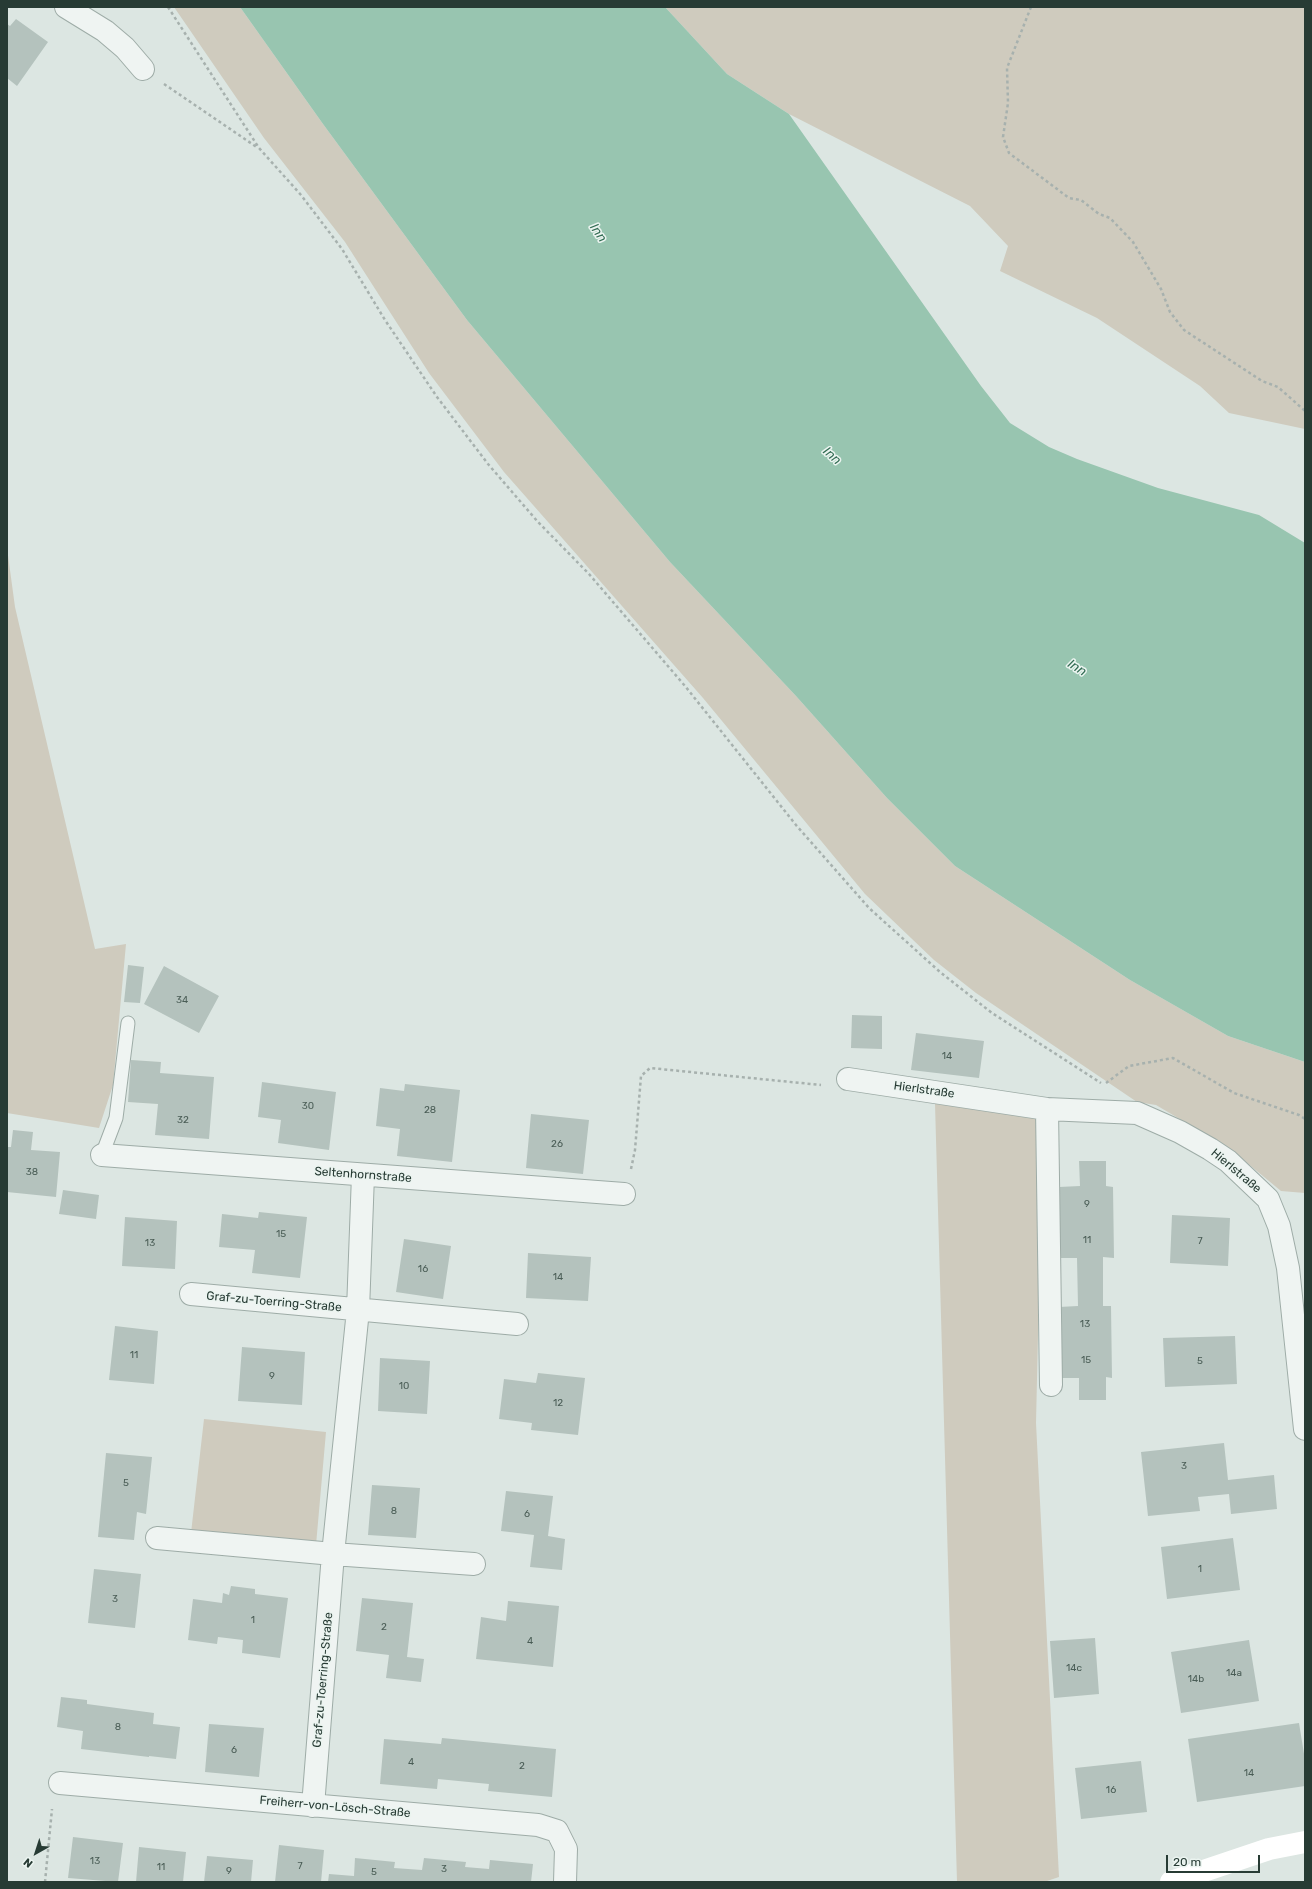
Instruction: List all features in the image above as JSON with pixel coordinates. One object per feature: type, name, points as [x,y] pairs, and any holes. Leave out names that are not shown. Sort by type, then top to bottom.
[{"type":"street","points":[[66,7],[105,31],[125,48],[142,70]]},
{"type":"street","name":"Hierlstraße","points":[[848,1079],[1047,1108],[1137,1113],[1161,1123],[1210,1149],[1228,1161],[1268,1199],[1279,1226],[1288,1268],[1305,1429]]},
{"type":"street","points":[[1047,1108],[1051,1385]]},
{"type":"street","name":"Seltenhornstraße","points":[[102,1155],[624,1194]]},
{"type":"street","name":"Graf-zu-Toerring-Straße","points":[[313,1806],[333,1554],[358,1310],[364,1174]]},
{"type":"street","name":"Graf-zu-Toerring-Straße","points":[[191,1294],[517,1324]]},
{"type":"street","points":[[157,1538],[333,1554],[474,1564]]},
{"type":"street","name":"Freiherr-von-Lösch-Straße","points":[[60,1783],[538,1825],[557,1831],[566,1849],[565,1882]]},
{"type":"street","points":[[1171,1882],[1269,1849],[1305,1842]]},
{"type":"lane","points":[[102,1155],[116,1118],[128,1023]]},
{"type":"path","points":[[168,7],[259,148],[301,195],[342,249],[390,327],[437,397],[488,464],[538,522],[589,574],[685,686],[772,796],[869,908],[940,972],[992,1013],[1104,1085],[1137,1113]]},
{"type":"path","points":[[1031,7],[1007,68],[1008,103],[1003,137],[1008,153],[1069,198],[1081,200],[1099,214],[1110,218],[1133,242],[1161,289],[1170,312],[1184,330],[1262,381],[1278,387],[1305,411]]},
{"type":"path","points":[[142,70],[259,148]]},
{"type":"path","points":[[1104,1085],[1129,1066],[1173,1058],[1234,1093],[1305,1119]]},
{"type":"path","points":[[624,1194],[635,1150],[641,1076],[650,1068],[830,1086],[848,1079]]},
{"type":"path","points":[[45,1882],[51,1813],[60,1783]]},
{"type":"shaded area","points":[[174,7],[240,7],[323,124],[467,320],[670,562],[796,696],[887,798],[955,866],[1130,980],[1228,1036],[1305,1062],[1305,1193],[1281,1191],[1229,1148],[1156,1105],[1137,1102],[976,993],[934,960],[865,894],[703,698],[504,472],[429,373],[345,242],[264,138]]},
{"type":"shaded area","points":[[665,7],[1305,7],[1305,429],[1229,413],[1200,386],[1097,318],[1000,271],[1008,246],[970,206],[789,114],[727,74]]},
{"type":"shaded area","points":[[7,548],[15,607],[95,949],[126,944],[113,1085],[99,1128],[7,1113]]},
{"type":"shaded area","points":[[935,1104],[1043,1113],[1036,1423],[1059,1877],[1044,1882],[957,1882]]},
{"type":"shaded area","points":[[204,1419],[326,1432],[316,1545],[191,1533]]},
{"type":"water","name":"Inn","points":[[240,7],[665,7],[727,74],[789,114],[981,386],[1010,423],[1049,447],[1077,459],[1158,488],[1259,515],[1305,543],[1305,1062],[1228,1036],[1130,980],[955,866],[887,798],[796,696],[670,562],[467,320],[323,124]]},
{"type":"building","points":[[16,19],[48,42],[17,86],[7,78],[7,24],[10,26]]},
{"type":"building","points":[[128,965],[144,967],[140,1003],[124,1002]]},
{"type":"building","points":[[164,966],[219,996],[199,1033],[144,1004]]},
{"type":"building","points":[[852,1015],[882,1016],[882,1049],[851,1048]]},
{"type":"building","points":[[916,1033],[984,1041],[979,1078],[911,1070]]},
{"type":"building","points":[[131,1060],[161,1062],[160,1073],[214,1077],[209,1139],[155,1135],[158,1104],[128,1102]]},
{"type":"building","points":[[262,1082],[336,1092],[329,1150],[278,1143],[281,1120],[258,1117]]},
{"type":"building","points":[[405,1084],[460,1090],[452,1162],[397,1156],[400,1129],[376,1126],[380,1088],[404,1091]]},
{"type":"building","points":[[531,1114],[589,1120],[583,1174],[526,1168]]},
{"type":"building","points":[[13,1130],[33,1132],[31,1150],[60,1152],[56,1197],[7,1192],[7,1147],[11,1147]]},
{"type":"building","points":[[1079,1161],[1106,1161],[1106,1186],[1113,1187],[1114,1258],[1103,1257],[1103,1306],[1111,1306],[1112,1378],[1106,1377],[1106,1400],[1079,1400],[1079,1378],[1059,1378],[1059,1307],[1078,1306],[1077,1258],[1060,1258],[1059,1187],[1080,1186]]},
{"type":"building","points":[[63,1190],[99,1195],[96,1219],[59,1214]]},
{"type":"building","points":[[259,1212],[307,1217],[300,1278],[252,1273],[255,1250],[219,1247],[222,1214],[258,1218]]},
{"type":"building","points":[[1172,1215],[1230,1218],[1228,1266],[1170,1263]]},
{"type":"building","points":[[125,1217],[177,1221],[175,1269],[122,1266]]},
{"type":"building","points":[[404,1239],[451,1246],[443,1299],[396,1292]]},
{"type":"building","points":[[528,1253],[591,1257],[588,1301],[526,1298]]},
{"type":"building","points":[[115,1326],[158,1331],[154,1384],[109,1380]]},
{"type":"building","points":[[1235,1336],[1237,1384],[1165,1387],[1163,1338]]},
{"type":"building","points":[[242,1347],[305,1352],[302,1405],[238,1401]]},
{"type":"building","points":[[380,1358],[430,1361],[427,1414],[378,1411]]},
{"type":"building","points":[[538,1373],[585,1378],[578,1435],[531,1430],[532,1423],[499,1419],[504,1379],[536,1383]]},
{"type":"building","points":[[1224,1443],[1228,1480],[1274,1475],[1277,1509],[1231,1514],[1229,1494],[1198,1497],[1200,1511],[1148,1516],[1141,1452]]},
{"type":"building","points":[[106,1453],[152,1457],[146,1514],[137,1512],[134,1540],[98,1537]]},
{"type":"building","points":[[372,1485],[420,1488],[416,1538],[368,1535]]},
{"type":"building","points":[[506,1491],[553,1496],[548,1536],[565,1539],[562,1570],[530,1567],[534,1535],[501,1531]]},
{"type":"building","points":[[1233,1538],[1240,1590],[1167,1599],[1161,1547]]},
{"type":"building","points":[[94,1569],[141,1574],[135,1628],[88,1623]]},
{"type":"building","points":[[231,1586],[255,1589],[255,1594],[288,1598],[280,1658],[242,1653],[243,1640],[218,1637],[217,1644],[188,1640],[193,1599],[222,1603],[223,1593],[229,1595]]},
{"type":"building","points":[[362,1598],[413,1603],[407,1657],[424,1659],[421,1682],[386,1678],[389,1655],[356,1651]]},
{"type":"building","points":[[508,1601],[559,1606],[553,1667],[476,1659],[481,1617],[506,1621]]},
{"type":"building","points":[[1095,1638],[1099,1694],[1054,1698],[1050,1641]]},
{"type":"building","points":[[1249,1640],[1259,1701],[1181,1713],[1171,1652]]},
{"type":"building","points":[[61,1697],[87,1700],[87,1704],[154,1713],[153,1724],[180,1727],[176,1759],[81,1749],[83,1731],[57,1727]]},
{"type":"building","points":[[1299,1723],[1305,1760],[1305,1786],[1197,1802],[1188,1739]]},
{"type":"building","points":[[209,1724],[264,1728],[259,1777],[205,1772]]},
{"type":"building","points":[[442,1738],[556,1749],[552,1797],[488,1791],[489,1784],[438,1779],[437,1789],[380,1784],[384,1739],[441,1744]]},
{"type":"building","points":[[1141,1761],[1147,1812],[1081,1819],[1075,1768]]},
{"type":"building","points":[[73,1837],[123,1843],[118,1882],[68,1878]]},
{"type":"building","points":[[279,1845],[324,1850],[321,1882],[275,1882]]},
{"type":"building","points":[[139,1847],[186,1852],[183,1882],[136,1882]]},
{"type":"building","points":[[207,1856],[253,1860],[251,1882],[204,1882]]},
{"type":"building","points":[[355,1858],[395,1862],[394,1868],[422,1870],[424,1858],[466,1862],[465,1867],[489,1869],[490,1860],[533,1864],[531,1882],[328,1882],[329,1874],[354,1876]]}]
